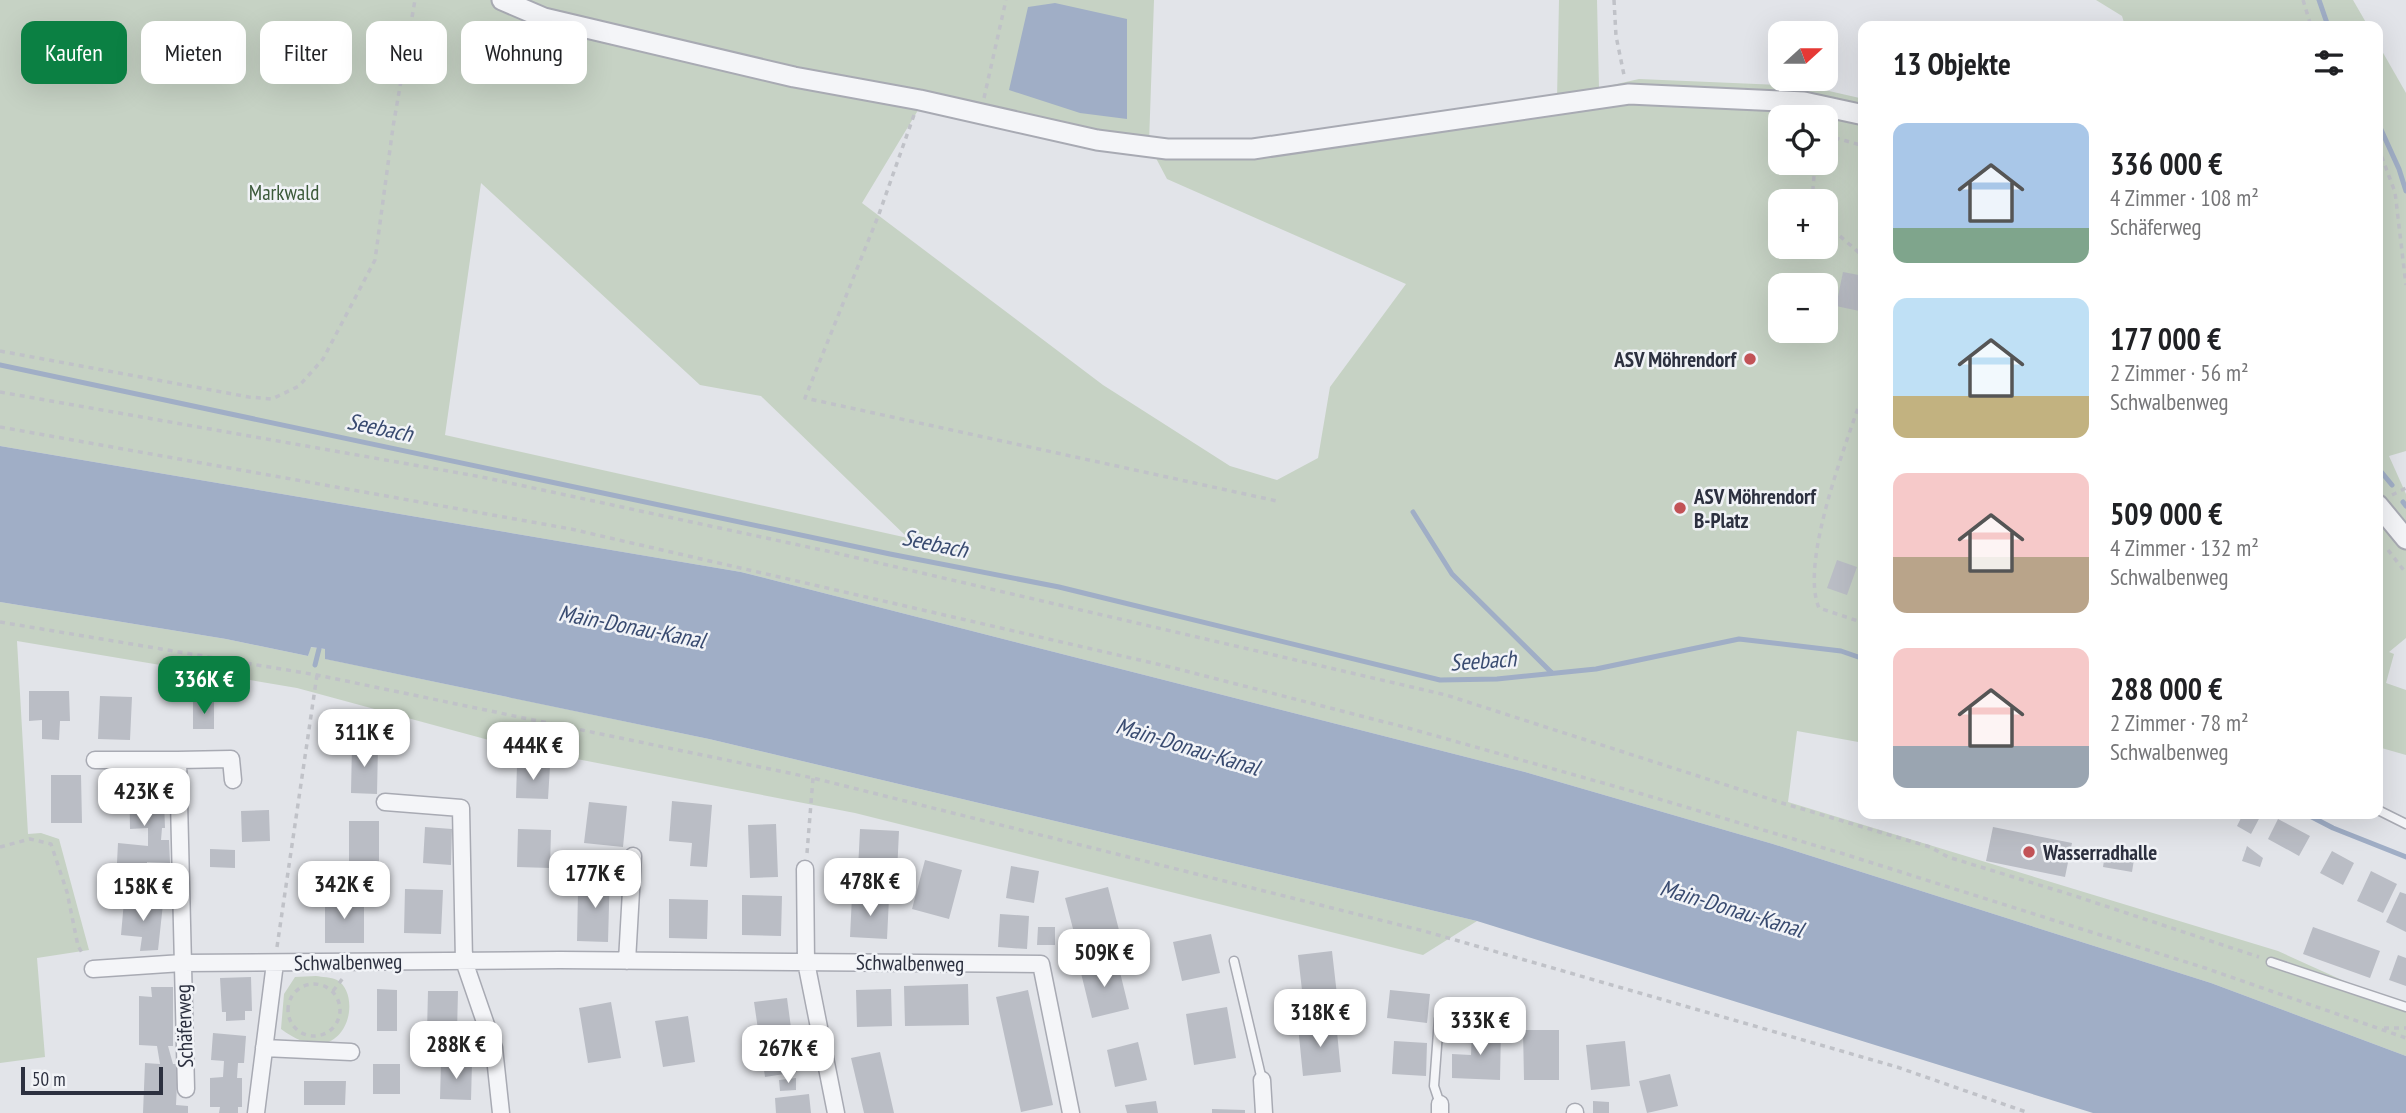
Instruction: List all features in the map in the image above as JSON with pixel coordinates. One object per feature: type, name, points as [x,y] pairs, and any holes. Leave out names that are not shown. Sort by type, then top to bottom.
[{"type":"street","points":[[502,0],[544,18],[794,77],[920,100],[1097,140],[1167,149],[1253,149],[1629,94],[1804,102],[1858,114]]},
{"type":"street","points":[[2383,511],[2406,539]]},
{"type":"street","points":[[95,760],[232,759],[233,780]]},
{"type":"street","name":"Schäferweg","points":[[178,760],[186,1088]]},
{"type":"street","points":[[386,802],[461,808],[464,961],[494,1048],[501,1113]]},
{"type":"street","points":[[627,961],[633,856]]},
{"type":"street","points":[[805,869],[806,962],[836,1113]]},
{"type":"street","name":"Schwalbenweg","points":[[275,963],[627,961],[1041,964],[1071,1113]]},
{"type":"street","name":"Schäferweg","points":[[93,969],[182,962],[275,963]]},
{"type":"street","points":[[256,1113],[275,963]]},
{"type":"street","points":[[264,1048],[351,1052]]},
{"type":"street","points":[[1262,1080],[1264,1113]]},
{"type":"lane","points":[[2383,812],[2406,824]]},
{"type":"lane","points":[[1234,961],[1262,1080]]},
{"type":"lane","points":[[2271,961],[2406,1007]]},
{"type":"lane","points":[[1439,1019],[1434,1086],[1440,1108]]},
{"type":"path","points":[[0,351],[249,397],[272,399],[299,386],[323,359],[375,260],[393,127],[415,0]]},
{"type":"path","points":[[981,113],[1006,0]]},
{"type":"path","points":[[1614,0],[1616,36],[1629,94]]},
{"type":"path","points":[[2302,0],[2309,21]]},
{"type":"path","points":[[920,100],[879,214],[805,398],[1277,501]]},
{"type":"path","points":[[1838,139],[1858,144]]},
{"type":"path","points":[[2383,160],[2395,192],[2406,285]]},
{"type":"path","points":[[1838,234],[1858,252]]},
{"type":"path","points":[[0,392],[495,480],[836,553],[1446,695],[1930,848],[1948,857],[2271,961]]},
{"type":"path","points":[[1858,409],[1819,530],[1814,596],[1819,608],[1858,621]]},
{"type":"path","points":[[0,427],[571,529],[1170,667],[1408,728],[1831,850],[2193,963],[2406,1038]]},
{"type":"path","points":[[2385,545],[2406,573]]},
{"type":"path","points":[[0,622],[317,675],[813,778],[1424,931],[1897,1067],[2029,1113]]},
{"type":"path","points":[[275,963],[317,675]]},
{"type":"path","points":[[805,869],[813,778]]},
{"type":"path","points":[[0,847],[30,839],[51,844],[67,892],[78,946],[93,969]]},
{"type":"path","points":[[310,984],[318,984],[333,992],[340,1008],[335,1025],[329,1032],[311,1036],[295,1028],[288,1013],[288,1005],[296,991],[310,984]]},
{"type":"path","points":[[2380,1028],[2406,1028]]},
{"type":"green space","name":"Markwald","points":[[0,0],[1154,0],[1149,143],[1284,137],[1557,99],[1559,0],[1597,0],[1599,88],[1639,79],[1768,84],[1768,91],[1829,91],[1858,98],[1858,742],[1797,731],[1788,802],[2278,951],[2406,1009],[2406,1056],[2211,983],[1773,844],[1525,772],[741,572],[0,446]],"holes":[[[926,97],[1148,143],[1167,179],[1406,284],[1330,387],[1318,458],[1277,480],[1230,466],[1103,385],[862,203]],[[481,183],[700,385],[761,396],[908,538],[445,435]]]},
{"type":"green space","points":[[2096,0],[2353,0],[2365,21],[2124,21],[2122,16]]},
{"type":"green space","points":[[2383,53],[2406,93],[2406,451],[2389,456],[2406,494],[2406,638],[2389,652],[2394,654],[2386,683],[2406,690],[2406,755],[2383,748]]},
{"type":"green space","points":[[0,602],[226,639],[308,656],[310,647],[325,649],[326,659],[709,739],[1477,921],[1423,955],[855,813],[515,747],[297,688],[17,641],[28,834],[41,833],[59,839],[89,950],[37,958],[45,1057],[0,1063]]},
{"type":"green space","points":[[316,976],[337,980],[345,989],[349,1001],[344,1028],[334,1039],[321,1044],[303,1041],[281,1029],[284,994],[295,977]]},
{"type":"water","points":[[1055,3],[1127,19],[1127,119],[1080,113],[1009,90],[1028,7]]},
{"type":"water","name":"Main-Donau-Kanal","points":[[0,446],[741,572],[1525,772],[1773,844],[2211,983],[2406,1056],[2406,1113],[2093,1113],[1477,921],[709,739],[325,659],[325,649],[311,647],[308,656],[226,639],[0,602]]},
{"type":"building","points":[[1843,272],[1858,275],[1858,311],[1838,306]]},
{"type":"building","points":[[1837,560],[1857,567],[1847,595],[1827,588]]},
{"type":"building","points":[[29,691],[69,691],[70,721],[60,721],[59,740],[42,739],[42,720],[29,721]]},
{"type":"building","points":[[100,696],[132,697],[130,740],[98,739]]},
{"type":"building","points":[[193,702],[214,702],[214,729],[193,729]]},
{"type":"building","points":[[352,745],[378,746],[377,794],[351,793]]},
{"type":"building","points":[[517,765],[550,766],[548,799],[516,798]]},
{"type":"building","points":[[163,772],[165,828],[162,828],[161,840],[169,840],[170,863],[147,862],[146,884],[116,882],[118,843],[148,846],[148,828],[130,829],[129,773]]},
{"type":"building","points":[[51,775],[81,775],[82,823],[51,823]]},
{"type":"building","points":[[672,801],[712,805],[707,867],[690,866],[692,843],[669,841]]},
{"type":"building","points":[[589,802],[627,806],[623,847],[584,843]]},
{"type":"building","points":[[269,810],[270,841],[242,842],[241,811]]},
{"type":"building","points":[[2240,819],[2259,819],[2251,834],[2237,826]]},
{"type":"building","points":[[2278,819],[2310,836],[2299,856],[2268,839]]},
{"type":"building","points":[[349,821],[379,821],[379,864],[349,863]]},
{"type":"building","points":[[776,824],[778,877],[750,878],[748,825]]},
{"type":"building","points":[[425,827],[452,829],[451,865],[423,863]]},
{"type":"building","name":"Wasserradhalle","points":[[1993,827],[2072,843],[2065,877],[1986,861]]},
{"type":"building","points":[[518,829],[551,830],[550,868],[517,867]]},
{"type":"building","points":[[860,829],[899,831],[897,873],[858,870]]},
{"type":"building","points":[[2247,846],[2263,858],[2260,867],[2242,861]]},
{"type":"building","points":[[2106,848],[2135,853],[2132,872],[2103,867]]},
{"type":"building","points":[[210,849],[235,850],[235,868],[210,867]]},
{"type":"building","points":[[2332,851],[2354,863],[2343,885],[2320,873]]},
{"type":"building","points":[[925,860],[962,870],[949,919],[912,909]]},
{"type":"building","points":[[1011,866],[1039,871],[1034,903],[1006,898]]},
{"type":"building","points":[[595,869],[610,869],[608,942],[577,941],[578,891],[594,891]]},
{"type":"building","points":[[2371,871],[2397,884],[2383,913],[2357,901]]},
{"type":"building","points":[[1108,887],[1121,938],[1078,948],[1065,898]]},
{"type":"building","points":[[405,889],[443,890],[441,934],[404,933]]},
{"type":"building","points":[[2400,892],[2406,894],[2406,932],[2386,922]]},
{"type":"building","points":[[742,895],[782,896],[781,936],[742,935]]},
{"type":"building","points":[[852,896],[889,898],[887,939],[850,937]]},
{"type":"building","points":[[325,898],[364,899],[364,943],[325,943]]},
{"type":"building","points":[[669,899],[708,900],[707,939],[669,938]]},
{"type":"building","points":[[124,901],[163,904],[158,950],[140,951],[142,937],[121,935]]},
{"type":"building","points":[[1000,914],[1029,916],[1027,949],[998,947]]},
{"type":"building","points":[[1038,927],[1055,927],[1055,945],[1037,945]]},
{"type":"building","points":[[2313,927],[2380,951],[2370,978],[2303,954]]},
{"type":"building","points":[[1211,934],[1220,973],[1182,981],[1173,942]]},
{"type":"building","points":[[1332,951],[1337,995],[1303,999],[1298,955]]},
{"type":"building","points":[[2398,955],[2406,958],[2406,986],[2389,980]]},
{"type":"building","points":[[1117,960],[1129,1009],[1092,1018],[1080,969]]},
{"type":"building","points":[[251,977],[252,1011],[245,1011],[245,1020],[226,1021],[226,1012],[222,1012],[220,978]]},
{"type":"building","points":[[968,984],[969,1025],[905,1026],[904,986]]},
{"type":"building","points":[[151,987],[173,987],[173,1046],[168,1046],[173,1064],[178,1064],[176,1105],[188,1106],[188,1113],[143,1113],[145,1063],[160,1064],[157,1046],[139,1045],[139,996],[152,997]]},
{"type":"building","points":[[377,989],[397,990],[397,1031],[377,1031]]},
{"type":"building","points":[[891,989],[892,1026],[857,1027],[856,990]]},
{"type":"building","points":[[1028,990],[1053,1105],[1021,1112],[996,997]]},
{"type":"building","points":[[1390,990],[1430,994],[1427,1023],[1387,1018]]},
{"type":"building","points":[[428,991],[458,991],[457,1033],[427,1032]]},
{"type":"building","points":[[787,998],[797,1072],[765,1077],[754,1002]]},
{"type":"building","points":[[611,1002],[621,1058],[588,1063],[579,1008]]},
{"type":"building","points":[[1227,1007],[1236,1058],[1194,1065],[1186,1014]]},
{"type":"building","points":[[688,1016],[695,1062],[663,1067],[655,1021]]},
{"type":"building","points":[[1336,1022],[1341,1072],[1303,1076],[1298,1026]]},
{"type":"building","points":[[1472,1028],[1501,1029],[1500,1080],[1452,1078],[1452,1054],[1471,1055]]},
{"type":"building","points":[[1523,1030],[1559,1030],[1559,1080],[1524,1080]]},
{"type":"building","points":[[213,1033],[246,1036],[244,1063],[238,1063],[237,1078],[242,1078],[242,1107],[238,1107],[238,1113],[219,1113],[220,1107],[210,1107],[210,1078],[223,1077],[224,1061],[211,1060]]},
{"type":"building","points":[[438,1040],[465,1041],[467,1051],[438,1052]]},
{"type":"building","points":[[1394,1041],[1427,1043],[1426,1076],[1392,1074]]},
{"type":"building","points":[[1625,1041],[1630,1086],[1591,1090],[1586,1045]]},
{"type":"building","points":[[1138,1042],[1147,1080],[1115,1087],[1107,1050]]},
{"type":"building","points":[[880,1052],[894,1113],[864,1113],[851,1058]]},
{"type":"building","points":[[441,1062],[472,1063],[471,1100],[440,1099]]},
{"type":"building","points":[[373,1064],[400,1064],[400,1094],[373,1094]]},
{"type":"building","points":[[1670,1074],[1678,1106],[1647,1113],[1639,1081]]},
{"type":"building","points":[[796,1078],[796,1090],[780,1091],[779,1080]]},
{"type":"building","points":[[304,1081],[346,1081],[345,1105],[304,1105]]},
{"type":"building","points":[[809,1094],[811,1113],[776,1113],[775,1098]]},
{"type":"building","points":[[1156,1101],[1158,1113],[1127,1113],[1125,1105]]},
{"type":"building","points":[[1593,1101],[1609,1102],[1609,1113],[1593,1113]]},
{"type":"building","points":[[1212,1109],[1245,1110],[1245,1113],[1212,1113]]},
{"type":"waterway","points":[[2319,0],[2326,21]]},
{"type":"waterway","points":[[2383,134],[2406,191]]},
{"type":"waterway","name":"Seebach","points":[[0,365],[890,554],[1059,587],[1440,680],[1497,679],[1596,669],[1739,639],[1841,651],[1858,657]]},
{"type":"waterway","points":[[2383,474],[2392,485]]},
{"type":"waterway","points":[[2403,502],[2406,506]]},
{"type":"waterway","points":[[1413,512],[1452,574],[1552,673]]},
{"type":"waterway","points":[[315,665],[319,649]]},
{"type":"waterway","name":"Seebach","points":[[2316,819],[2406,857]]},
{"type":"place","name":"ASV Möhrendorf","points":[[1750,359]]},
{"type":"place","name":"ASV Möhrendorf B-Platz","points":[[1680,508]]},
{"type":"place","name":"Wasserradhalle","points":[[2029,852]]}]
